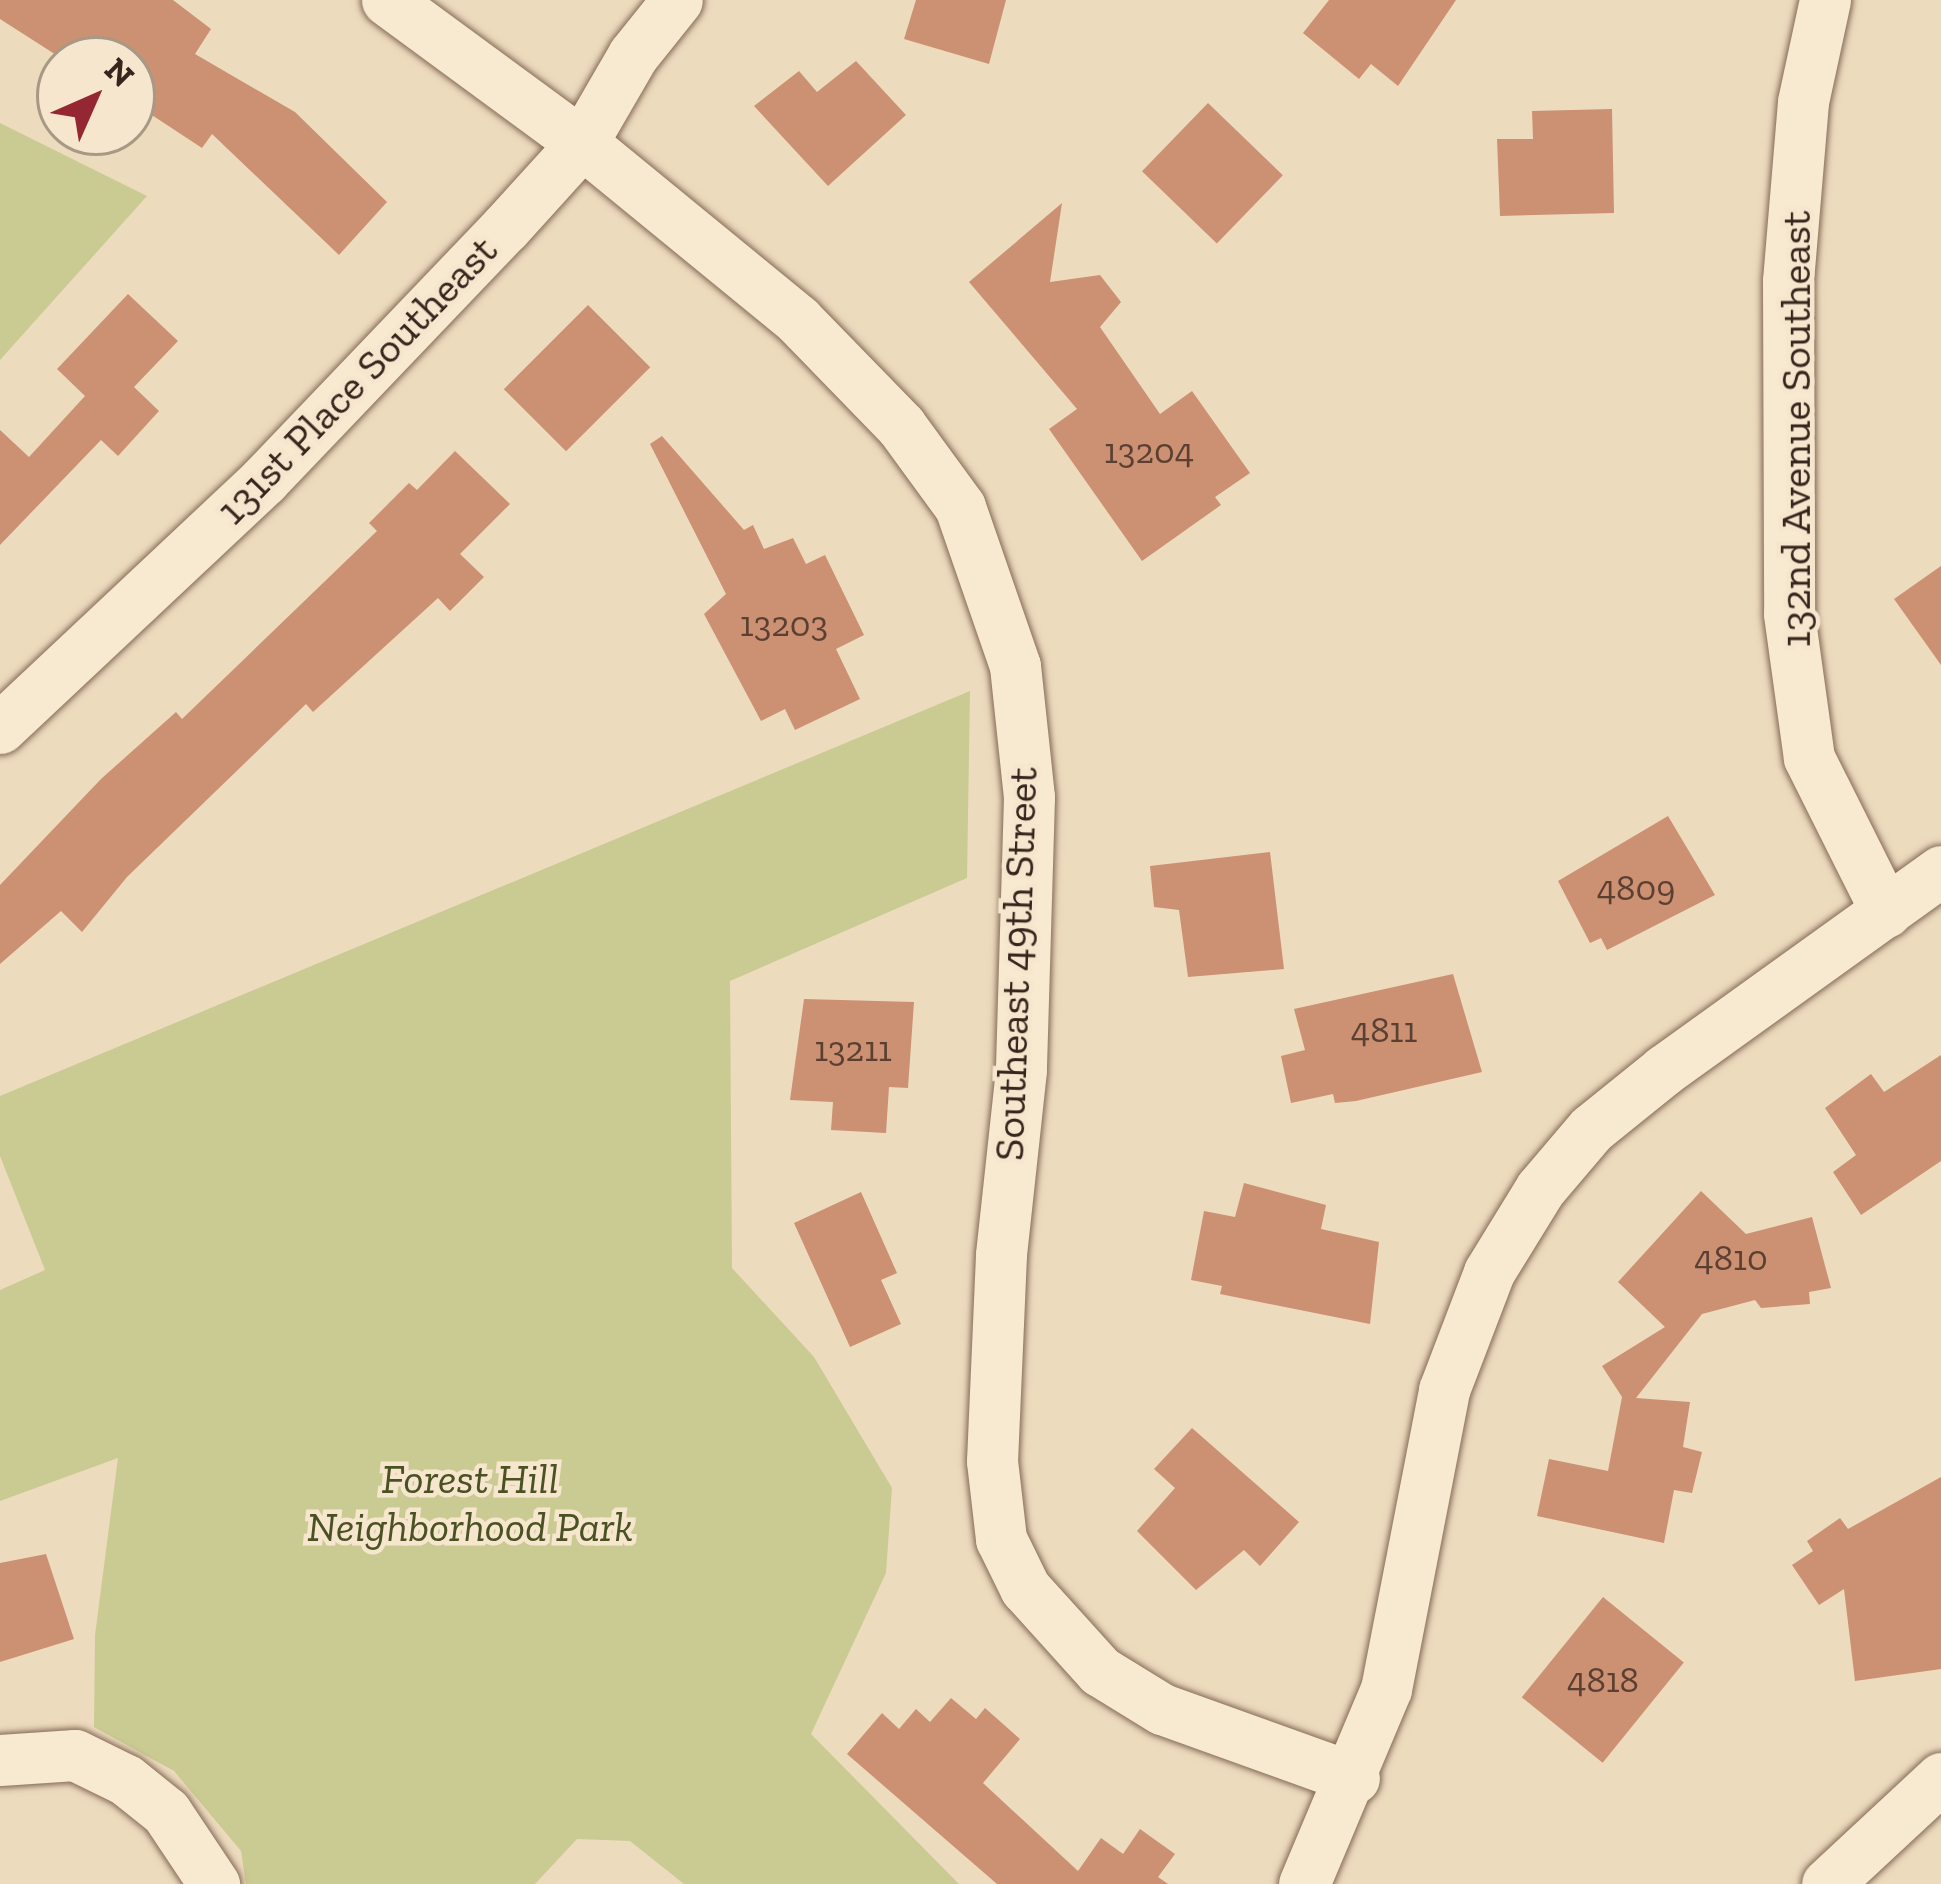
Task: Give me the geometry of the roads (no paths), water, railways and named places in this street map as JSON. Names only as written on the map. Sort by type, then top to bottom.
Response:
[{"type":"street","name":"Southeast 49th Street","points":[[387,0],[582,143],[798,320],[901,425],[960,508],[998,600],[1015,666],[1029,796],[1021,1070],[1000,1255],[992,1461],[1001,1539],[1025,1588],[1100,1671],[1162,1709],[1354,1778]]},
{"type":"street","name":"131st Place Southeast","points":[[0,728],[264,480],[582,143],[633,55],[677,0]]},
{"type":"street","name":"132nd Avenue Southeast","points":[[1825,0],[1803,102],[1788,281],[1789,614],[1809,758],[1886,913]]},
{"type":"street","points":[[1304,1884],[1354,1778],[1418,1552],[1444,1390],[1510,1238],[1591,1129],[1941,871]]},
{"type":"street","points":[[0,1760],[75,1756],[126,1780],[166,1812],[208,1865],[214,1884]]},
{"type":"street","points":[[1827,1884],[1941,1778]]},
{"type":"park label","name":"Forest Hill Neighborhood Park","points":[[470,1503]]}]
